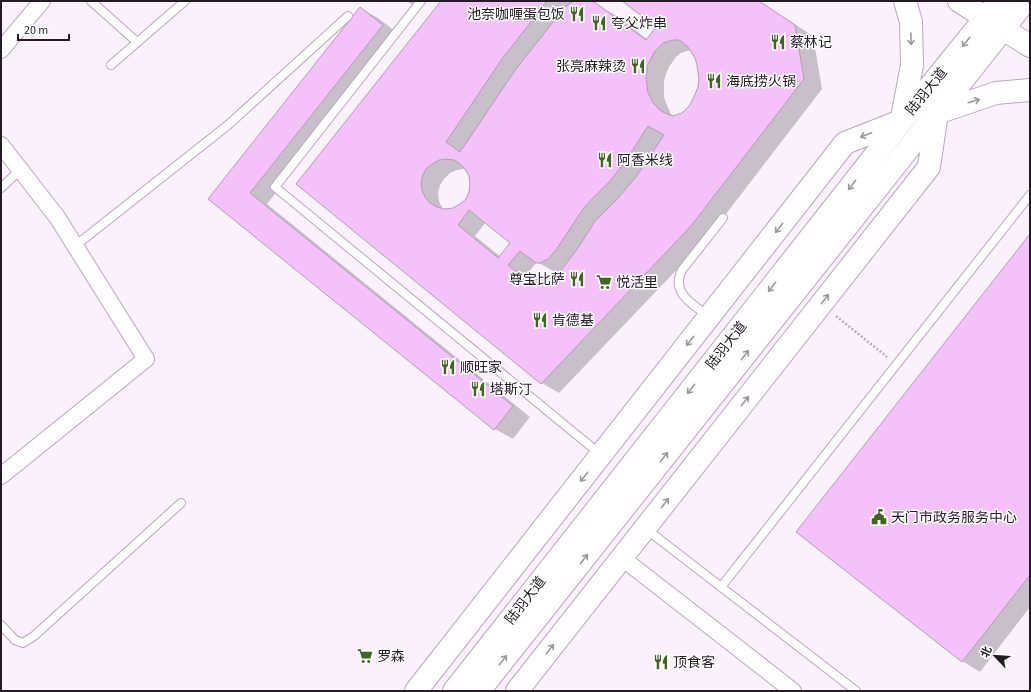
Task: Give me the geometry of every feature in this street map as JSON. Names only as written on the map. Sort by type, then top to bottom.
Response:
[{"type":"main road","points":[[416,691],[845,143],[902,121],[912,65],[911,22],[905,1]]},
{"type":"main road","points":[[959,1],[1030,46]]},
{"type":"main road","name":"陆羽大道","points":[[479,691],[937,112],[994,24],[999,1]]},
{"type":"main road","name":"陆羽大道","points":[[454,691],[902,121],[994,24],[1019,9]]},
{"type":"main road","points":[[517,691],[928,167],[937,112],[996,93],[1030,90]]},
{"type":"street","points":[[1,50],[42,1]]},
{"type":"street","points":[[1,145],[57,217],[146,358],[1,476]]},
{"type":"street","points":[[622,558],[793,691]]},
{"type":"lane","points":[[91,1],[137,42]]},
{"type":"lane","points":[[111,65],[185,1]]},
{"type":"lane","points":[[422,1],[275,187],[601,454]]},
{"type":"lane","points":[[75,246],[228,124],[348,16]]},
{"type":"lane","points":[[1,188],[20,170]]},
{"type":"lane","points":[[721,587],[1030,195]]},
{"type":"lane","points":[[709,317],[683,295],[678,282],[682,270],[723,218]]},
{"type":"lane","points":[[1,625],[15,640],[22,643],[34,636],[181,503]]},
{"type":"lane","points":[[645,528],[856,691]]},
{"type":"path","points":[[821,304],[897,364]]},
{"type":"building","points":[[441,1],[547,1],[502,59],[446,142],[460,152],[516,69],[564,8],[574,1],[592,1],[646,40],[656,27],[622,1],[759,1],[795,25],[804,79],[691,226],[541,384],[296,184]],"holes":[[[678,40],[688,47],[695,58],[699,79],[698,87],[689,106],[682,113],[673,116],[661,111],[653,103],[648,93],[646,78],[648,64],[655,51],[663,43]],[[648,126],[664,135],[636,177],[595,221],[580,245],[559,273],[550,279],[538,280],[526,277],[508,265],[520,251],[536,263],[540,263],[548,259],[556,250],[583,209],[623,165]],[[439,160],[454,160],[465,169],[469,176],[469,192],[466,199],[453,208],[445,209],[430,203],[422,190],[421,183],[426,169]],[[469,210],[510,243],[498,258],[458,225]]]},
{"type":"building","points":[[360,7],[383,25],[250,193],[513,406],[494,430],[208,199]]},
{"type":"building","points":[[1030,234],[1030,575],[962,662],[796,532]]},
{"type":"place","name":"池奈咖喱蛋包饭","points":[[577,14]]},
{"type":"place","name":"夸父炸串","points":[[599,23]]},
{"type":"place","name":"蔡林记","points":[[778,42]]},
{"type":"place","name":"张亮麻辣烫","points":[[638,66]]},
{"type":"place","name":"海底捞火锅","points":[[714,81]]},
{"type":"place","name":"阿香米线","points":[[605,160]]},
{"type":"place","name":"尊宝比萨","points":[[577,279]]},
{"type":"place","name":"悦活里","points":[[604,282]]},
{"type":"place","name":"肯德基","points":[[540,320]]},
{"type":"place","name":"顺旺家","points":[[448,367]]},
{"type":"place","name":"塔斯汀","points":[[478,389]]},
{"type":"place","name":"天门市政务服务中心","points":[[879,517]]},
{"type":"place","name":"罗森","points":[[365,656]]},
{"type":"place","name":"顶食客","points":[[661,662]]}]
